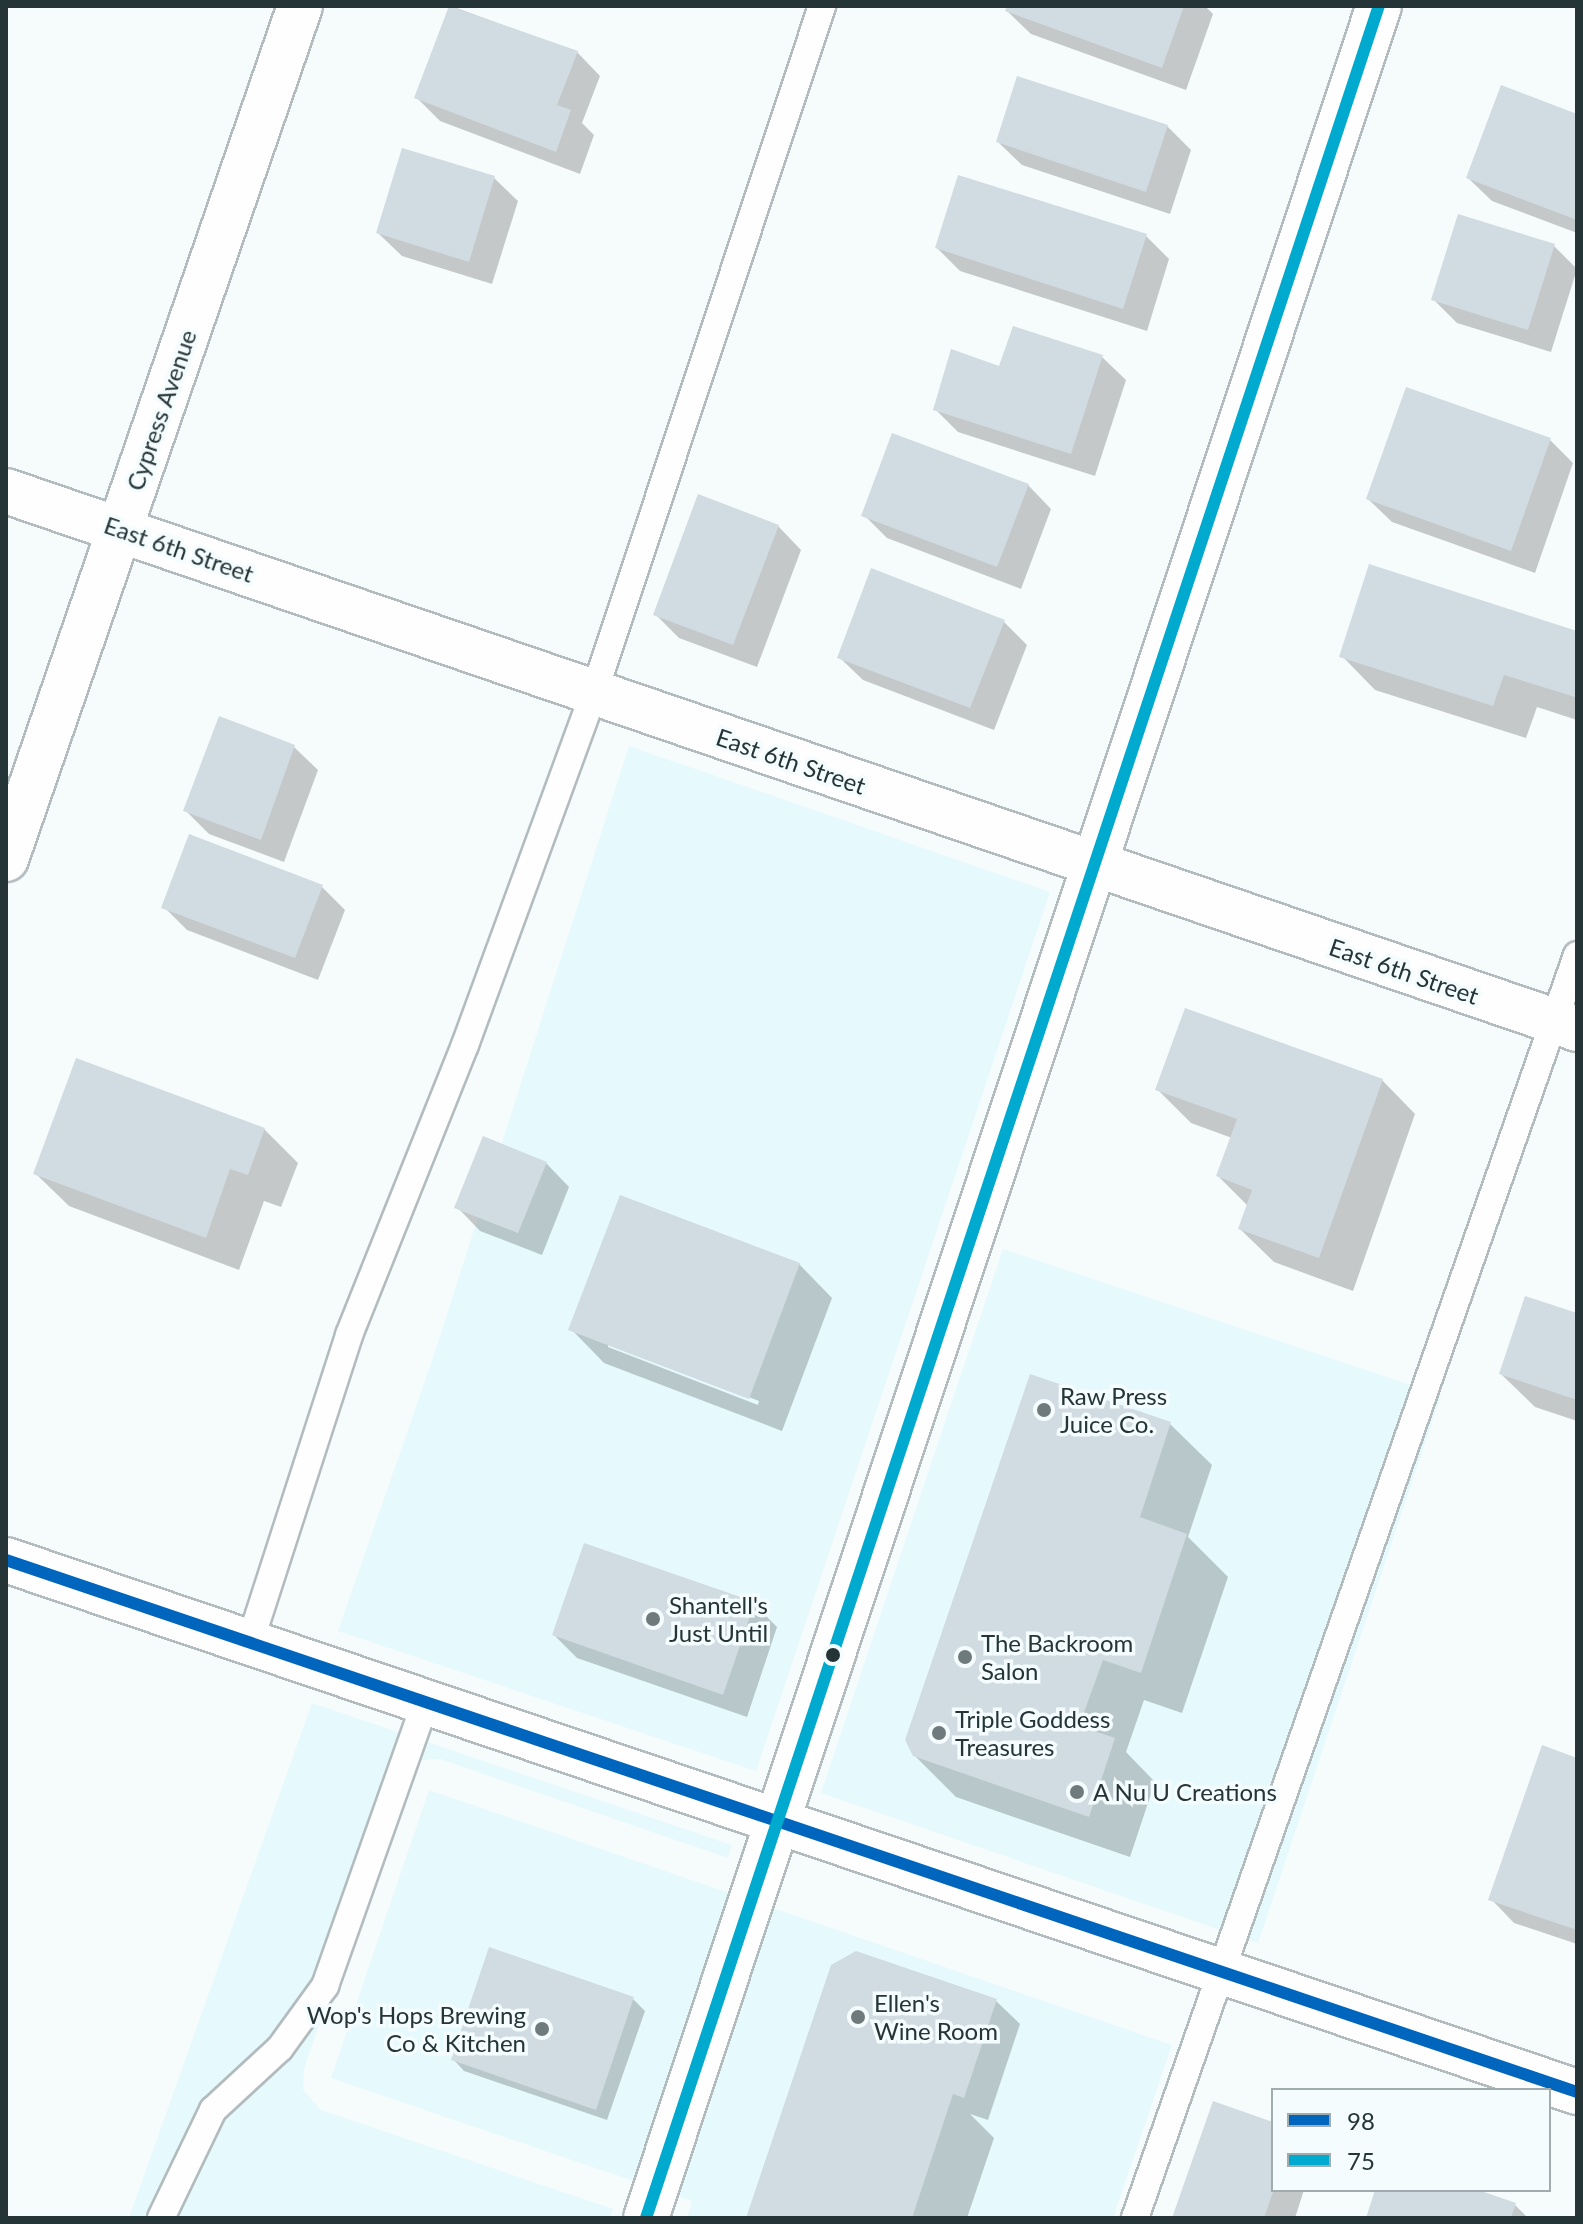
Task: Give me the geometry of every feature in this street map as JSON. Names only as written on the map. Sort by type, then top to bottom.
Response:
[{"type":"street","name":"Cypress Avenue","points":[[6,859],[300,6]]},
{"type":"street","points":[[646,2218],[1379,6]]},
{"type":"street","name":"East 6th Street","points":[[6,491],[1567,1026]]},
{"type":"street","points":[[6,1560],[1577,2092]]},
{"type":"lane","points":[[250,1642],[349,1335],[465,1045],[594,693],[822,6]]},
{"type":"lane","points":[[1135,2218],[1219,1970],[1567,1026],[1577,955]]},
{"type":"lane","points":[[161,2218],[213,2110],[280,2048],[325,1986],[426,1701]]},
{"type":"shaded area","points":[[629,746],[1050,892],[756,1771],[338,1631],[432,1361]]},
{"type":"shaded area","points":[[1003,1249],[1441,1395],[1258,1943],[821,1793]]},
{"type":"shaded area","points":[[312,1703],[732,1845],[728,1858],[440,1759],[422,1760],[402,1781],[304,2069],[303,2090],[321,2110],[613,2209],[610,2218],[129,2218]]},
{"type":"shaded area","points":[[429,1790],[1172,2045],[1113,2218],[687,2218],[692,2201],[331,2078]]},
{"type":"building","points":[[449,6],[578,51],[557,105],[571,110],[556,152],[414,98]]},
{"type":"building","points":[[1007,6],[1184,6],[1162,68],[1005,11]]},
{"type":"building","points":[[1017,76],[1168,125],[1146,192],[996,142]]},
{"type":"building","points":[[1501,85],[1577,114],[1577,220],[1466,178]]},
{"type":"building","points":[[402,148],[495,176],[469,262],[376,233]]},
{"type":"building","points":[[958,175],[1147,234],[1123,309],[935,248]]},
{"type":"building","points":[[1458,214],[1555,244],[1528,330],[1431,300]]},
{"type":"building","points":[[1013,326],[1103,355],[1071,454],[933,410],[951,349],[999,366]]},
{"type":"building","points":[[1406,387],[1551,438],[1511,551],[1366,499]]},
{"type":"building","points":[[892,433],[1029,484],[997,567],[861,516]]},
{"type":"building","points":[[698,494],[779,525],[733,645],[653,615]]},
{"type":"building","points":[[1369,564],[1577,631],[1575,697],[1504,675],[1493,706],[1339,657]]},
{"type":"building","points":[[871,568],[1005,620],[970,708],[837,658]]},
{"type":"building","points":[[219,716],[295,745],[261,840],[183,811]]},
{"type":"building","points":[[189,834],[323,885],[295,958],[161,908]]},
{"type":"building","points":[[1185,1008],[1383,1079],[1319,1258],[1238,1229],[1252,1190],[1216,1176],[1237,1119],[1155,1090]]},
{"type":"building","points":[[76,1058],[265,1128],[248,1175],[230,1169],[206,1238],[33,1174]]},
{"type":"building","points":[[483,1136],[547,1162],[518,1233],[454,1208]]},
{"type":"building","points":[[620,1195],[800,1263],[749,1399],[568,1330]]},
{"type":"building","points":[[1525,1296],[1577,1313],[1577,1400],[1499,1374]]},
{"type":"building","points":[[1030,1374],[1171,1422],[1140,1517],[1187,1534],[1141,1673],[1103,1660],[1079,1726],[1115,1738],[1089,1817],[913,1756],[905,1740]]},
{"type":"building","name":"Shantell's Just Until","points":[[584,1543],[755,1602],[723,1695],[552,1635]]},
{"type":"building","points":[[1542,1745],[1577,1758],[1577,1930],[1488,1900]]},
{"type":"building","name":"Wop's Hops Brewing Co & Kitchen","points":[[489,1947],[634,1997],[596,2110],[451,2060]]},
{"type":"building","points":[[856,1951],[997,1999],[964,2098],[953,2094],[912,2218],[746,2218],[831,1965]]},
{"type":"building","points":[[1213,2101],[1271,2121],[1273,2192],[1264,2218],[1172,2218]]},
{"type":"building","points":[[1374,2192],[1484,2192],[1516,2203],[1511,2218],[1366,2218]]},
{"type":"transit line","name":"75","points":[[646,2218],[1379,6]]},
{"type":"transit line","name":"98","points":[[6,1560],[1577,2092]]},
{"type":"place","name":"Raw Press Juice Co.","points":[[1044,1410]]},
{"type":"place","name":"Shantell's Just Until","points":[[653,1619]]},
{"type":"place","name":"The Backroom Salon","points":[[965,1657]]},
{"type":"place","name":"Triple Goddess Treasures","points":[[939,1733]]},
{"type":"place","name":"A Nu U Creations","points":[[1077,1792]]},
{"type":"place","name":"Ellen's Wine Room","points":[[858,2017]]},
{"type":"place","name":"Wop's Hops Brewing Co & Kitchen","points":[[542,2029]]}]
